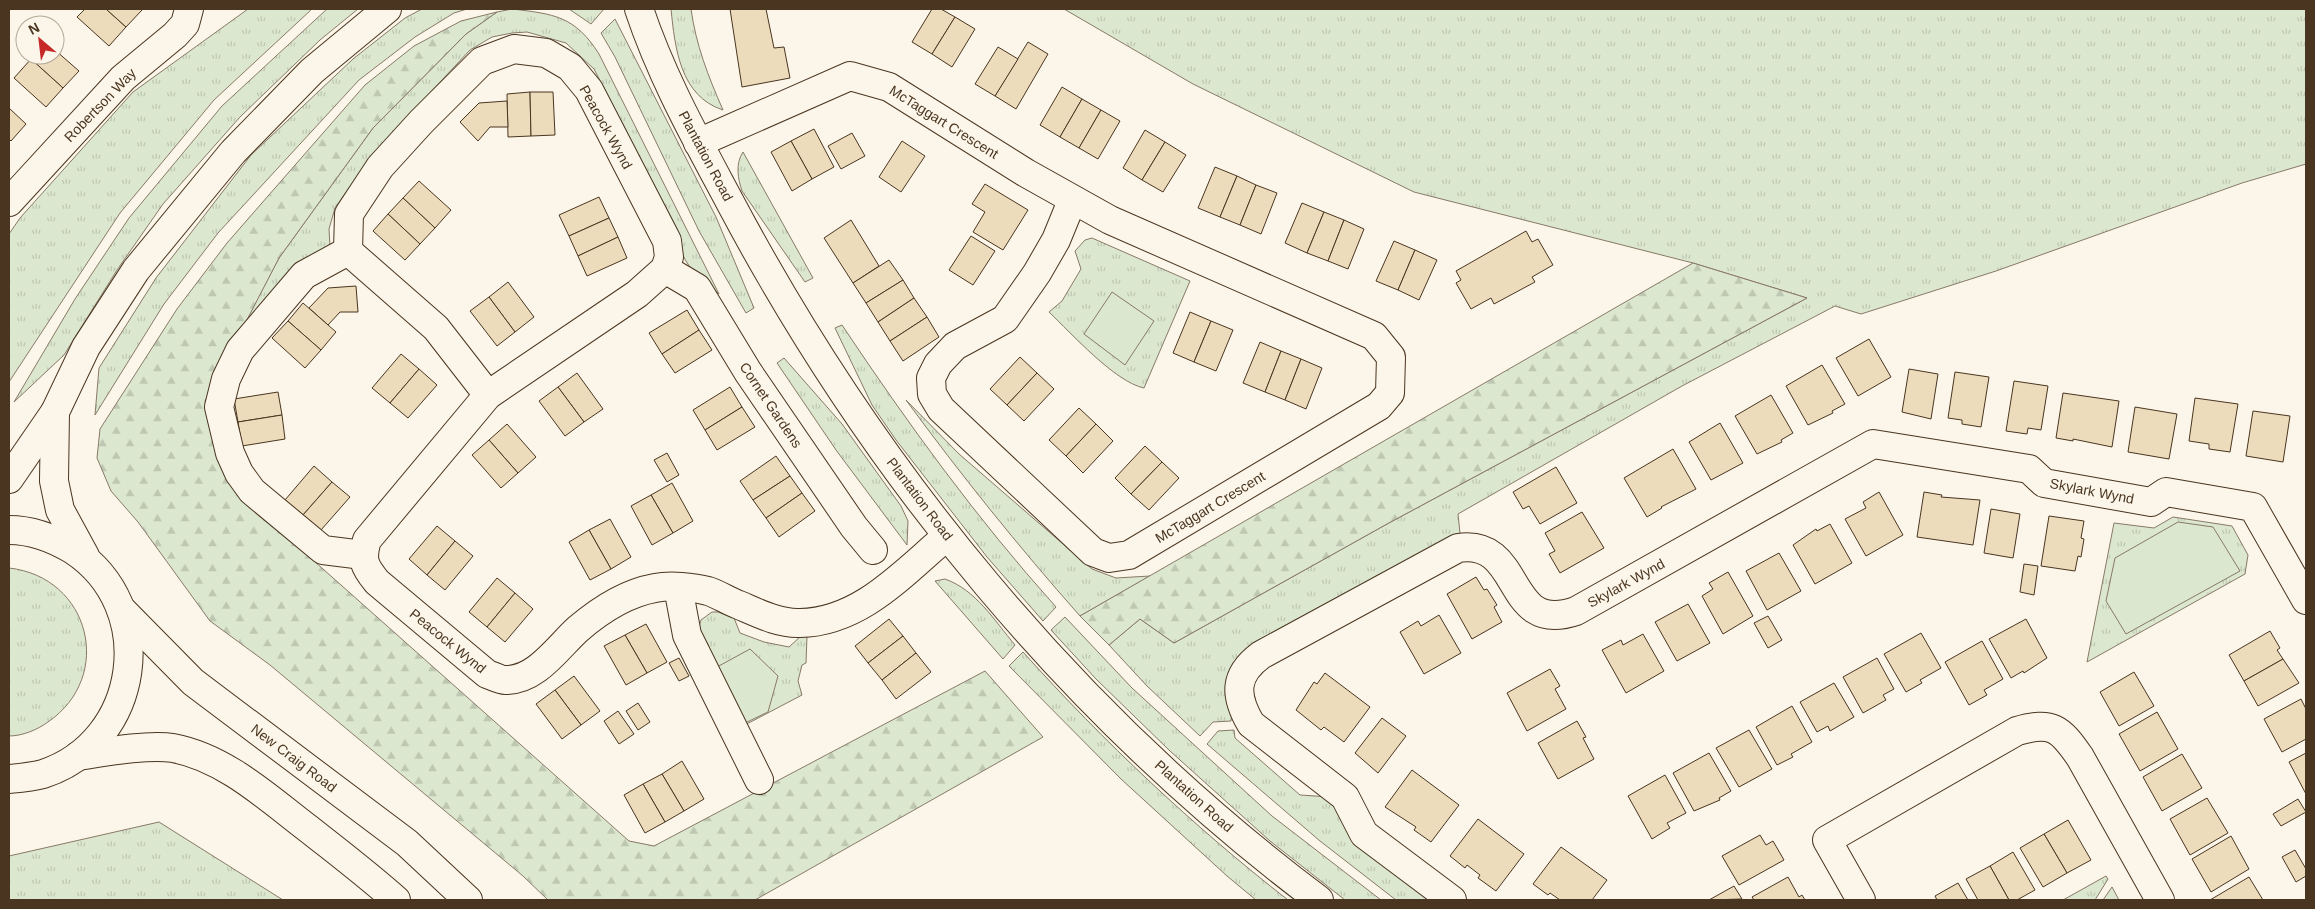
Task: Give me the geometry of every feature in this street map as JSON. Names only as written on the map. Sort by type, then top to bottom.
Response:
[{"type":"street","name":"Robertson Way","points":[[9,202],[123,78],[175,35],[185,24],[189,9]]},
{"type":"street","points":[[9,479],[55,412],[86,347],[136,270],[227,159],[312,71],[387,9]]},
{"type":"street","name":"Plantation Road","points":[[639,9],[669,87],[770,277],[814,350],[861,420],[947,536],[1034,639],[1108,717],[1193,797],[1277,868],[1319,900]]},
{"type":"street","name":"Peacock Wynd","points":[[348,251],[349,214],[380,167],[421,122],[482,61],[514,49],[546,53],[570,67],[589,90],[666,241],[669,257],[665,269]]},
{"type":"street","name":"McTaggart Crescent","points":[[698,143],[850,76],[889,87],[1072,201],[1110,220],[1374,336],[1391,357],[1390,393],[1379,406],[1129,555],[1109,558],[1093,552],[941,409],[932,394],[932,378],[938,364],[955,346],[1005,319],[1042,265],[1056,240],[1072,201]]},
{"type":"street","points":[[488,395],[436,328],[348,251],[304,275],[240,350],[226,379],[219,407],[230,453],[239,473],[252,491],[323,550],[363,555],[367,540],[379,524],[488,395],[637,294],[665,269]]},
{"type":"street","name":"Cornet Gardens","points":[[665,269],[698,288],[748,372],[854,527],[872,550]]},
{"type":"street","points":[[55,412],[54,481],[60,510],[86,559]]},
{"type":"street","name":"Skylark Wynd","points":[[1452,900],[1364,834],[1345,797],[1251,724],[1243,710],[1239,680],[1248,665],[1261,654],[1458,548],[1471,546],[1489,552],[1500,561],[1524,602],[1539,612],[1560,616],[1576,611],[1874,444],[2029,469],[2044,483],[2111,496],[2151,502],[2166,492],[2253,507],[2306,600]]},
{"type":"street","points":[[9,530],[24,530],[57,540],[86,559],[108,582],[123,611],[130,651],[124,690],[107,727],[78,756]]},
{"type":"street","name":"Peacock Wynd","points":[[363,555],[367,569],[377,582],[487,674],[505,680],[520,677],[536,670],[579,628],[621,600],[654,588],[678,587],[707,591],[770,618],[799,624],[825,620],[864,605],[886,589],[947,536]]},
{"type":"street","points":[[678,587],[687,635],[759,780]]},
{"type":"street","name":"New Craig Road","points":[[123,611],[193,682],[407,843],[468,900]]},
{"type":"street","points":[[1861,900],[1827,840],[2017,731],[2034,726],[2052,727],[2066,736],[2080,757],[2160,900]]},
{"type":"street","points":[[9,779],[42,774],[78,756],[121,749],[172,748],[211,760],[269,798],[376,882],[396,900]]},
{"type":"green space","points":[[248,9],[312,9],[214,100],[120,213],[9,382],[9,234],[20,218],[133,92]]},
{"type":"green space","points":[[327,9],[358,9],[320,40],[240,117],[163,204],[117,270],[64,355],[14,402],[75,299],[129,218],[222,106]]},
{"type":"green space","points":[[422,9],[467,9],[454,13],[415,37],[359,80],[218,233],[164,304],[95,415],[99,368],[156,278],[251,155],[353,59],[405,18]]},
{"type":"green space","points":[[512,9],[552,15],[562,19],[572,24],[590,41],[599,54],[719,294],[698,276],[685,259],[680,247],[677,229],[594,69],[566,43],[527,32],[512,33],[492,37],[470,50],[372,155],[335,208],[329,229],[330,247],[236,339],[279,258],[373,128],[466,34],[497,12]]},
{"type":"green space","points":[[569,9],[604,9],[591,24]]},
{"type":"green space","points":[[671,9],[691,9],[703,60],[723,110],[697,94],[682,69]]},
{"type":"green space","points":[[1064,9],[2306,9],[2306,164],[2242,183],[1996,271],[1861,314],[1835,306],[1682,386],[1458,514],[1460,533],[1373,578],[1370,589],[1332,610],[1318,608],[1250,645],[1238,659],[1231,721],[1213,722],[1200,736],[1147,686],[1109,645],[1140,619],[1174,643],[1387,524],[1807,298],[1693,263],[1414,192],[1193,84]]},
{"type":"green space","points":[[497,12],[466,34],[373,128],[279,258],[205,401],[220,459],[251,505],[629,841],[654,846],[985,671],[1043,737],[755,900],[548,900],[523,876],[270,665],[210,621],[138,522],[111,491],[97,458],[100,429],[177,309],[227,243],[365,85],[414,46],[461,21]]},
{"type":"green space","points":[[615,19],[716,217],[754,308],[746,313],[699,231],[615,57],[601,33]]},
{"type":"green space","points":[[743,152],[813,278],[805,282],[742,191],[738,177],[738,166]]},
{"type":"green space","points":[[1092,238],[1190,281],[1144,388],[1132,384],[1107,367],[1049,312],[1062,301],[1081,269],[1075,251],[1085,240]]},
{"type":"green space","points":[[1693,263],[1807,298],[1387,524],[1174,643],[1140,619],[1109,645],[1080,616]]},
{"type":"green space","points":[[1112,292],[1154,321],[1125,365],[1084,334]]},
{"type":"green space","points":[[842,325],[944,470],[999,540],[1056,607],[1043,621],[987,557],[896,440],[872,405],[835,328]]},
{"type":"green space","points":[[784,358],[842,424],[901,506],[908,521],[907,545],[836,450],[777,363]]},
{"type":"green space","points":[[906,400],[959,454],[1092,569],[1116,578],[1150,576],[1080,616],[990,510]]},
{"type":"green space","points":[[2173,517],[2232,526],[2248,555],[2245,574],[2087,662],[2114,523],[2154,528]]},
{"type":"green space","points":[[2178,522],[2213,527],[2240,571],[2126,634],[2106,601],[2115,558]]},
{"type":"green space","points":[[9,568],[37,575],[59,589],[75,609],[84,631],[86,655],[82,680],[69,703],[39,728],[14,736],[9,736]]},
{"type":"green space","points":[[945,579],[966,590],[975,598],[1015,645],[1003,659],[935,581]]},
{"type":"green space","points":[[712,612],[718,612],[734,618],[740,633],[764,642],[789,647],[801,636],[807,636],[806,663],[802,665],[798,681],[802,695],[743,726],[698,630],[701,620]]},
{"type":"green space","points":[[1065,617],[1132,688],[1272,816],[1381,900],[1345,900],[1270,841],[1170,751],[1096,679],[1051,630]]},
{"type":"green space","points":[[750,649],[778,676],[768,712],[745,723],[717,667]]},
{"type":"green space","points":[[1023,652],[1117,751],[1150,782],[1218,843],[1288,900],[1256,900],[1121,779],[1009,666]]},
{"type":"green space","points":[[1234,730],[1235,738],[1300,795],[1330,797],[1437,900],[1396,900],[1320,841],[1207,744],[1218,731]]},
{"type":"green space","points":[[159,822],[283,900],[9,900],[9,856]]},
{"type":"green space","points":[[2106,876],[2108,879],[2095,900],[2063,900]]},
{"type":"green space","points":[[2112,887],[2119,900],[2103,900]]},
{"type":"building","points":[[85,9],[106,9],[126,27],[109,46],[77,17]]},
{"type":"building","points":[[106,9],[140,9],[142,10],[126,27]]},
{"type":"building","points":[[730,9],[766,9],[774,48],[784,47],[790,78],[742,87]]},
{"type":"building","points":[[932,9],[941,9],[955,17],[932,54],[912,42]]},
{"type":"building","points":[[955,17],[975,29],[952,67],[932,54]]},
{"type":"building","points":[[1028,42],[1048,54],[1016,109],[995,96]]},
{"type":"building","points":[[998,47],[1018,59],[995,96],[975,84]]},
{"type":"building","points":[[65,59],[79,71],[63,88],[38,65],[65,65]]},
{"type":"building","points":[[26,65],[38,65],[63,88],[46,107],[14,78]]},
{"type":"building","points":[[1062,87],[1082,99],[1060,137],[1040,125]]},
{"type":"building","points":[[530,92],[531,136],[508,137],[507,94]]},
{"type":"building","points":[[530,92],[553,92],[555,135],[531,136]]},
{"type":"building","points":[[1082,99],[1101,110],[1079,148],[1060,137]]},
{"type":"building","points":[[507,101],[508,127],[490,127],[478,141],[460,122],[479,103]]},
{"type":"building","points":[[9,108],[26,124],[11,141],[9,139]]},
{"type":"building","points":[[1101,110],[1120,121],[1098,159],[1079,148]]},
{"type":"building","points":[[814,129],[834,167],[812,179],[791,141]]},
{"type":"building","points":[[1145,130],[1165,142],[1142,180],[1123,168]]},
{"type":"building","points":[[852,133],[865,156],[841,169],[828,146]]},
{"type":"building","points":[[791,141],[812,179],[792,191],[771,152]]},
{"type":"building","points":[[902,141],[925,156],[901,192],[879,177]]},
{"type":"building","points":[[1165,142],[1186,155],[1163,192],[1142,180]]},
{"type":"building","points":[[1215,167],[1237,176],[1220,217],[1198,208]]},
{"type":"building","points":[[1237,176],[1256,185],[1240,225],[1220,217]]},
{"type":"building","points":[[419,181],[451,210],[435,228],[403,198]]},
{"type":"building","points":[[985,184],[1028,210],[1003,250],[973,232],[985,212],[972,204]]},
{"type":"building","points":[[1256,185],[1277,193],[1261,234],[1240,225]]},
{"type":"building","points":[[599,197],[609,218],[569,236],[559,215]]},
{"type":"building","points":[[403,198],[435,228],[420,244],[388,214]]},
{"type":"building","points":[[1302,203],[1324,212],[1307,253],[1285,243]]},
{"type":"building","points":[[1324,212],[1344,220],[1328,261],[1307,253]]},
{"type":"building","points":[[388,214],[420,244],[405,260],[373,231]]},
{"type":"building","points":[[609,218],[618,237],[578,256],[569,236]]},
{"type":"building","points":[[851,220],[879,266],[853,283],[824,238]]},
{"type":"building","points":[[1344,220],[1364,229],[1348,269],[1328,261]]},
{"type":"building","points":[[1526,231],[1532,242],[1538,239],[1553,265],[1532,277],[1535,282],[1494,304],[1491,298],[1471,309],[1456,283],[1461,280],[1456,271]]},
{"type":"building","points":[[971,236],[995,251],[973,285],[949,270]]},
{"type":"building","points":[[618,237],[627,258],[587,276],[578,256]]},
{"type":"building","points":[[1394,241],[1415,250],[1398,290],[1376,281]]},
{"type":"building","points":[[1415,250],[1437,260],[1419,300],[1398,290]]},
{"type":"building","points":[[889,260],[903,280],[866,303],[853,283]]},
{"type":"building","points":[[903,280],[914,298],[878,322],[866,303]]},
{"type":"building","points":[[508,282],[534,317],[515,332],[489,297]]},
{"type":"building","points":[[356,286],[358,312],[340,312],[328,325],[309,308],[328,288]]},
{"type":"building","points":[[489,297],[515,332],[497,346],[470,311]]},
{"type":"building","points":[[914,298],[927,317],[890,341],[878,322]]},
{"type":"building","points":[[303,303],[336,332],[321,350],[288,321]]},
{"type":"building","points":[[687,310],[699,330],[662,354],[649,333]]},
{"type":"building","points":[[1190,312],[1211,321],[1194,362],[1173,353]]},
{"type":"building","points":[[927,317],[939,337],[903,361],[890,341]]},
{"type":"building","points":[[288,321],[321,350],[305,368],[272,338]]},
{"type":"building","points":[[1211,321],[1233,330],[1216,371],[1194,362]]},
{"type":"building","points":[[699,330],[712,350],[675,373],[662,354]]},
{"type":"building","points":[[1869,339],[1891,377],[1858,396],[1836,358]]},
{"type":"building","points":[[1260,342],[1281,351],[1265,392],[1243,383]]},
{"type":"building","points":[[1281,351],[1301,359],[1285,400],[1265,392]]},
{"type":"building","points":[[401,354],[419,369],[390,403],[372,388]]},
{"type":"building","points":[[1020,357],[1037,373],[1007,405],[990,389]]},
{"type":"building","points":[[1301,359],[1322,368],[1306,409],[1285,400]]},
{"type":"building","points":[[1822,365],[1845,404],[1832,411],[1833,413],[1808,425],[1786,386]]},
{"type":"building","points":[[419,369],[437,385],[408,418],[390,403]]},
{"type":"building","points":[[1909,369],[1938,374],[1931,419],[1902,412]]},
{"type":"building","points":[[1955,372],[1989,377],[1981,427],[1962,424],[1962,420],[1948,418]]},
{"type":"building","points":[[577,373],[603,409],[584,422],[558,387]]},
{"type":"building","points":[[1037,373],[1054,389],[1024,421],[1007,405]]},
{"type":"building","points":[[2014,381],[2048,386],[2041,430],[2028,428],[2027,434],[2006,431]]},
{"type":"building","points":[[558,387],[584,422],[565,436],[539,401]]},
{"type":"building","points":[[730,387],[742,407],[705,430],[693,410]]},
{"type":"building","points":[[278,392],[282,415],[238,422],[234,399]]},
{"type":"building","points":[[2063,393],[2119,401],[2112,447],[2073,439],[2073,441],[2056,438]]},
{"type":"building","points":[[1771,395],[1793,433],[1781,440],[1782,442],[1757,454],[1735,416]]},
{"type":"building","points":[[2195,398],[2238,404],[2230,452],[2209,449],[2209,444],[2189,441]]},
{"type":"building","points":[[742,407],[755,427],[717,450],[705,430]]},
{"type":"building","points":[[2135,407],[2177,414],[2169,459],[2128,452]]},
{"type":"building","points":[[1079,408],[1096,424],[1066,456],[1049,440]]},
{"type":"building","points":[[2253,411],[2290,416],[2283,462],[2246,456]]},
{"type":"building","points":[[282,415],[285,439],[242,446],[238,422]]},
{"type":"building","points":[[1720,423],[1743,463],[1711,480],[1689,442]]},
{"type":"building","points":[[507,424],[536,457],[518,473],[489,440]]},
{"type":"building","points":[[1096,424],[1113,441],[1083,473],[1066,456]]},
{"type":"building","points":[[489,440],[518,473],[501,488],[472,455]]},
{"type":"building","points":[[1145,446],[1162,462],[1131,494],[1115,478]]},
{"type":"building","points":[[1673,449],[1696,489],[1661,507],[1647,517],[1624,478]]},
{"type":"building","points":[[667,453],[679,475],[667,482],[654,460]]},
{"type":"building","points":[[776,456],[790,476],[753,500],[740,481]]},
{"type":"building","points":[[1162,462],[1179,478],[1149,510],[1131,494]]},
{"type":"building","points":[[314,466],[332,482],[303,515],[285,500]]},
{"type":"building","points":[[1556,467],[1577,503],[1540,524],[1529,506],[1523,509],[1513,492]]},
{"type":"building","points":[[790,476],[802,493],[766,518],[753,500]]},
{"type":"building","points":[[332,482],[350,497],[321,530],[303,515]]},
{"type":"building","points":[[672,483],[693,521],[673,533],[651,495]]},
{"type":"building","points":[[1879,492],[1903,535],[1866,556],[1845,519],[1866,508],[1863,502]]},
{"type":"building","points":[[1924,492],[1942,495],[1941,497],[1980,500],[1973,545],[1917,537]]},
{"type":"building","points":[[802,493],[815,511],[779,537],[766,518]]},
{"type":"building","points":[[651,495],[673,533],[652,545],[631,506]]},
{"type":"building","points":[[1991,509],[2020,514],[2013,558],[1984,553]]},
{"type":"building","points":[[1582,512],[1604,548],[1560,573],[1549,554],[1555,551],[1545,533]]},
{"type":"building","points":[[2049,516],[2084,521],[2081,538],[2084,539],[2081,557],[2078,556],[2075,571],[2041,566]]},
{"type":"building","points":[[610,519],[631,557],[611,569],[589,530]]},
{"type":"building","points":[[1830,524],[1852,563],[1815,584],[1793,545],[1816,529],[1817,531]]},
{"type":"building","points":[[437,526],[455,541],[427,575],[409,559]]},
{"type":"building","points":[[589,530],[611,569],[590,580],[569,542]]},
{"type":"building","points":[[455,541],[473,556],[445,590],[427,575]]},
{"type":"building","points":[[1779,553],[1801,591],[1767,610],[1746,571]]},
{"type":"building","points":[[2024,564],[2038,566],[2034,595],[2020,592]]},
{"type":"building","points":[[1728,572],[1753,616],[1723,634],[1702,596],[1713,589],[1709,583]]},
{"type":"building","points":[[1476,577],[1484,590],[1487,589],[1497,605],[1494,607],[1502,622],[1472,639],[1447,594]]},
{"type":"building","points":[[497,578],[515,593],[487,627],[469,612]]},
{"type":"building","points":[[515,593],[533,609],[505,642],[487,627]]},
{"type":"building","points":[[1688,604],[1710,643],[1677,661],[1655,622]]},
{"type":"building","points":[[1439,615],[1461,653],[1424,674],[1400,632],[1418,621],[1421,626]]},
{"type":"building","points":[[1768,616],[1782,640],[1768,648],[1754,623]]},
{"type":"building","points":[[889,619],[903,636],[868,663],[855,646]]},
{"type":"building","points":[[2026,619],[2047,658],[2024,673],[2023,671],[2011,678],[1989,639]]},
{"type":"building","points":[[646,624],[667,662],[647,673],[625,635]]},
{"type":"building","points":[[2270,631],[2280,648],[2277,650],[2283,659],[2244,681],[2229,655]]},
{"type":"building","points":[[1921,633],[1941,668],[1920,680],[1922,683],[1906,692],[1884,654]]},
{"type":"building","points":[[1643,634],[1664,671],[1626,693],[1602,650],[1621,640],[1623,645]]},
{"type":"building","points":[[625,635],[647,673],[626,685],[604,646]]},
{"type":"building","points":[[903,636],[916,653],[882,680],[868,663]]},
{"type":"building","points":[[1982,641],[2003,679],[1984,690],[1987,695],[1969,705],[1945,662]]},
{"type":"building","points":[[916,653],[931,672],[896,699],[882,680]]},
{"type":"building","points":[[679,658],[689,676],[679,681],[669,663]]},
{"type":"building","points":[[1877,658],[1894,689],[1883,695],[1886,700],[1863,713],[1843,677]]},
{"type":"building","points":[[2283,659],[2299,683],[2258,706],[2244,681]]},
{"type":"building","points":[[1550,669],[1560,686],[1555,689],[1566,709],[1527,731],[1507,693]]},
{"type":"building","points":[[2134,672],[2154,706],[2119,726],[2100,692]]},
{"type":"building","points":[[1325,673],[1370,707],[1344,742],[1324,727],[1321,730],[1296,710],[1314,682],[1317,684]]},
{"type":"building","points":[[574,676],[600,711],[581,725],[555,690]]},
{"type":"building","points":[[1834,683],[1854,717],[1830,731],[1828,726],[1817,732],[1800,702]]},
{"type":"building","points":[[555,690],[581,725],[562,739],[536,704]]},
{"type":"building","points":[[2301,699],[2306,709],[2306,739],[2282,752],[2264,719]]},
{"type":"building","points":[[638,703],[650,722],[638,730],[626,711]]},
{"type":"building","points":[[1792,706],[1812,742],[1791,754],[1793,757],[1777,765],[1756,727]]},
{"type":"building","points":[[618,711],[634,734],[619,744],[604,721]]},
{"type":"building","points":[[2157,712],[2178,749],[2140,771],[2119,734]]},
{"type":"building","points":[[1382,718],[1406,736],[1378,773],[1355,753]]},
{"type":"building","points":[[1577,721],[1586,737],[1583,738],[1594,759],[1558,779],[1538,743]]},
{"type":"building","points":[[1749,730],[1772,769],[1739,787],[1716,748]]},
{"type":"building","points":[[1709,753],[1731,791],[1719,798],[1720,800],[1694,811],[1673,773]]},
{"type":"building","points":[[2306,753],[2306,794],[2289,762]]},
{"type":"building","points":[[2182,754],[2202,788],[2162,811],[2143,777]]},
{"type":"building","points":[[682,761],[704,799],[684,811],[662,774]]},
{"type":"building","points":[[1412,770],[1459,805],[1431,842],[1414,830],[1416,827],[1385,807]]},
{"type":"building","points":[[662,774],[684,811],[665,822],[643,784]]},
{"type":"building","points":[[1665,775],[1686,813],[1667,823],[1670,828],[1652,839],[1628,796]]},
{"type":"building","points":[[643,784],[665,822],[645,833],[624,795]]},
{"type":"building","points":[[2207,798],[2228,833],[2190,855],[2170,819]]},
{"type":"building","points":[[2298,799],[2306,812],[2281,826],[2273,814]]},
{"type":"building","points":[[1478,819],[1524,854],[1496,891],[1478,878],[1480,875],[1467,865],[1465,868],[1450,856]]},
{"type":"building","points":[[2068,820],[2091,860],[2067,873],[2044,834]]},
{"type":"building","points":[[2044,834],[2067,873],[2043,887],[2020,848]]},
{"type":"building","points":[[1760,835],[1766,845],[1773,841],[1784,860],[1739,885],[1722,856]]},
{"type":"building","points":[[2231,836],[2249,869],[2211,892],[2192,859]]},
{"type":"building","points":[[1561,847],[1607,880],[1592,900],[1560,900],[1550,893],[1548,895],[1533,884]]},
{"type":"building","points":[[2295,850],[2306,869],[2306,876],[2296,882],[2282,857]]},
{"type":"building","points":[[2013,852],[2035,890],[2017,900],[2009,900],[1990,866]]},
{"type":"building","points":[[1990,866],[2009,900],[1978,900],[1966,879]]},
{"type":"building","points":[[1788,877],[1799,897],[1802,895],[1805,900],[1754,900],[1752,897]]},
{"type":"building","points":[[2249,877],[2263,900],[2210,900]]},
{"type":"building","points":[[1958,883],[1968,900],[1937,900],[1935,896]]},
{"type":"building","points":[[1734,886],[1742,899],[1709,900]]}]
